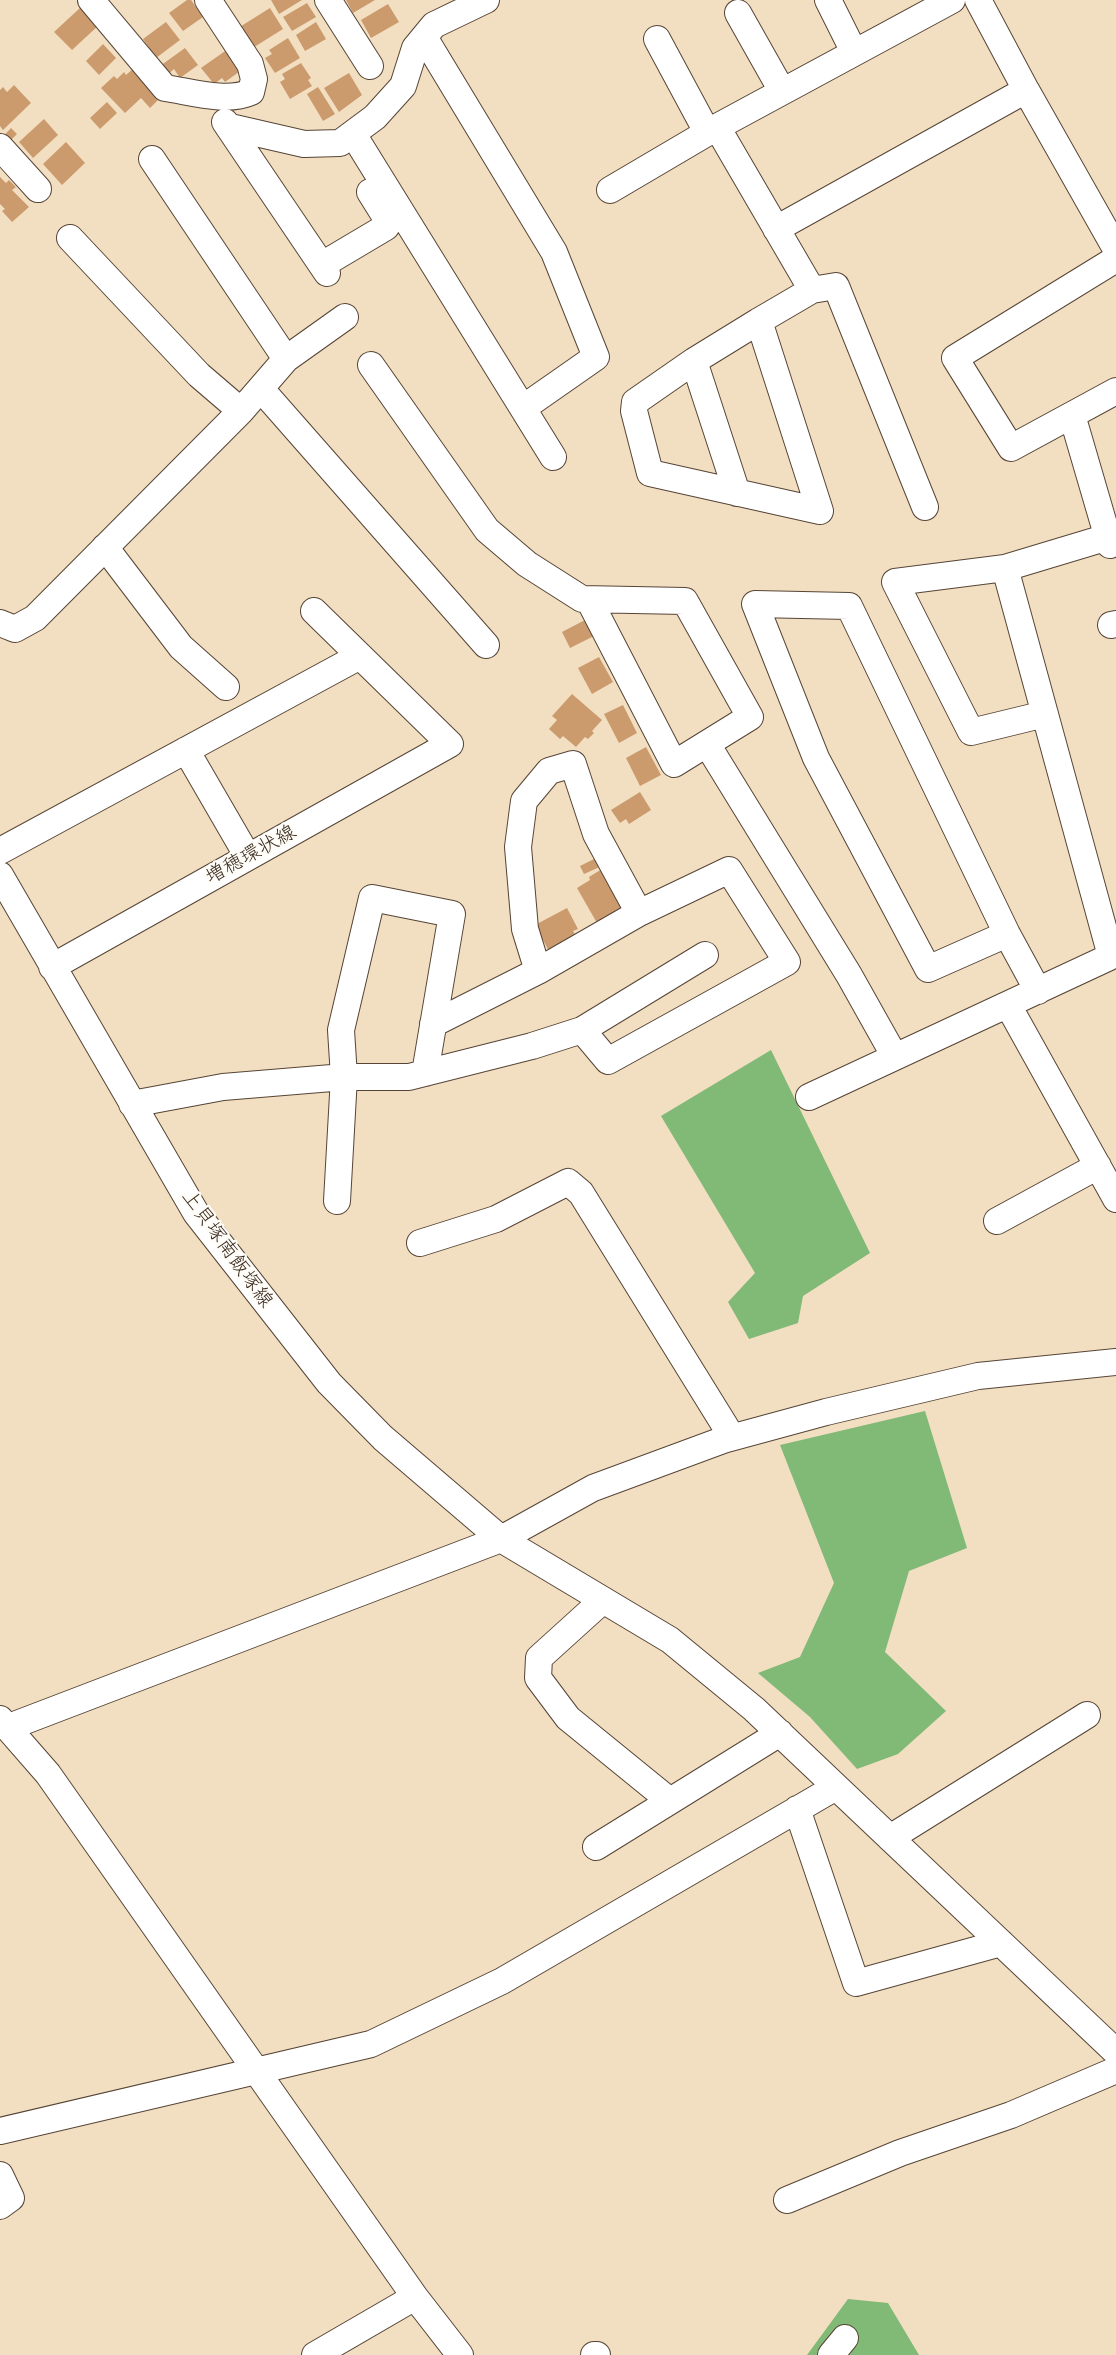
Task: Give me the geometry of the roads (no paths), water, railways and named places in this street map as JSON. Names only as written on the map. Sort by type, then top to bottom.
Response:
[{"type":"street","points":[[91,0],[165,88],[304,144],[346,139],[375,117],[403,86],[415,48],[434,25],[486,0]]},
{"type":"street","points":[[207,0],[250,64],[254,79],[251,92],[242,96],[225,113]]},
{"type":"street","points":[[328,0],[370,66]]},
{"type":"street","points":[[828,0],[854,52]]},
{"type":"street","points":[[610,190],[782,91],[952,0]]},
{"type":"street","points":[[978,0],[1116,249]]},
{"type":"street","points":[[738,13],[782,91]]},
{"type":"street","points":[[424,37],[554,252],[596,357],[523,408]]},
{"type":"street","points":[[657,39],[812,290]]},
{"type":"street","points":[[776,229],[1026,90]]},
{"type":"street","points":[[225,113],[325,269],[386,226],[385,216],[346,139]]},
{"type":"street","points":[[346,139],[553,457]]},
{"type":"street","points":[[0,147],[38,189]]},
{"type":"street","points":[[152,159],[286,359]]},
{"type":"street","points":[[69,238],[200,375],[240,411]]},
{"type":"street","points":[[1116,259],[955,358],[1011,448],[1116,391]]},
{"type":"street","points":[[759,321],[820,511],[650,473],[634,411],[635,402],[694,361],[759,321],[812,290],[836,286],[925,507]]},
{"type":"street","points":[[0,623],[15,629],[35,618],[240,411],[286,359],[345,317]]},
{"type":"street","points":[[694,361],[737,493]]},
{"type":"street","points":[[371,365],[488,530],[527,564],[582,599],[685,601],[750,717],[674,764],[589,600]]},
{"type":"street","points":[[261,389],[486,645]]},
{"type":"street","points":[[1045,714],[971,732],[895,582],[1005,568],[1109,541],[1072,415]]},
{"type":"street","points":[[105,547],[181,647],[226,687]]},
{"type":"street","points":[[809,1097],[1114,955],[1005,568]]},
{"type":"street","points":[[1007,934],[928,969],[816,758],[755,604],[849,606],[1007,934],[1038,991]]},
{"type":"street","points":[[0,851],[360,656],[314,610]]},
{"type":"street","name":"増穂環状線","points":[[52,967],[450,744],[360,656]]},
{"type":"street","points":[[707,744],[849,975],[895,1058]]},
{"type":"street","points":[[186,750],[248,857]]},
{"type":"street","points":[[538,971],[525,929],[518,847],[524,801],[549,771],[573,764],[596,834],[639,913]]},
{"type":"street","points":[[434,1024],[538,971],[639,913],[729,870],[787,962],[608,1061],[582,1030]]},
{"type":"street","name":"上貝塚南飯塚線","points":[[0,875],[196,1213],[329,1383],[383,1438],[501,1539],[670,1640],[754,1708],[1116,2052]]},
{"type":"street","points":[[337,1201],[344,1077],[340,1030],[372,898],[452,914],[426,1073]]},
{"type":"street","points":[[132,1104],[223,1087],[344,1077],[408,1077],[532,1046],[582,1030],[705,955]]},
{"type":"street","points":[[1008,1005],[1116,1199]]},
{"type":"street","points":[[997,1221],[1098,1166]]},
{"type":"street","points":[[420,1243],[496,1220],[568,1182],[581,1193],[732,1437]]},
{"type":"street","points":[[460,2355],[415,2297],[48,1774],[4,1723],[501,1539],[593,1488],[732,1437],[978,1376],[1116,1362]]},
{"type":"street","points":[[603,1600],[539,1658],[538,1678],[568,1718],[670,1801]]},
{"type":"street","points":[[890,1838],[1087,1715]]},
{"type":"street","points":[[596,1847],[780,1733]]},
{"type":"street","points":[[0,2131],[371,2044],[502,1980],[836,1786]]},
{"type":"street","points":[[797,1809],[856,1983],[1001,1943]]},
{"type":"street","points":[[787,2200],[900,2153],[1011,2115],[1116,2070]]},
{"type":"street","points":[[0,2175],[11,2198],[0,2206]]},
{"type":"street","points":[[315,2355],[415,2297]]}]
